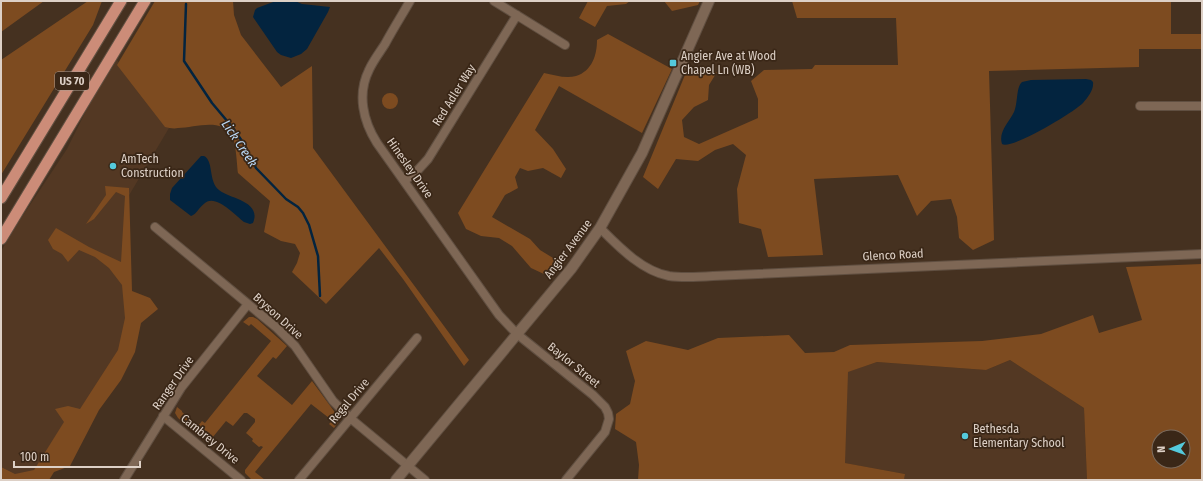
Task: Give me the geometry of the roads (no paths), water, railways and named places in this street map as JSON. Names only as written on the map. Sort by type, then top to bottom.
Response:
[{"type":"highway","name":"US 70","points":[[1,198],[121,1]]},
{"type":"highway","name":"US 70","points":[[1,239],[145,1]]},
{"type":"street","name":"Hinesley Drive","points":[[410,1],[369,70],[363,89],[362,103],[364,117],[369,131],[404,181],[495,310],[517,334]]},
{"type":"street","points":[[494,1],[565,44]]},
{"type":"street","name":"Angier Avenue","points":[[396,480],[571,268],[600,228],[642,153],[709,1]]},
{"type":"street","name":"Red Adler Way","points":[[404,181],[417,171],[428,159],[517,15]]},
{"type":"street","points":[[1140,106],[1202,106]]},
{"type":"street","name":"Bryson Drive","points":[[155,227],[277,328],[295,346],[333,400],[350,418],[425,480]]},
{"type":"street","name":"Glenco Road","points":[[600,228],[626,253],[640,263],[659,273],[678,277],[1202,254]]},
{"type":"street","name":"Ranger Drive","points":[[124,480],[181,388],[248,304]]},
{"type":"street","name":"Baylor Street","points":[[517,334],[599,400],[608,413],[609,419],[606,432],[566,480]]},
{"type":"street","name":"Regal Drive","points":[[299,480],[418,338]]},
{"type":"street","name":"Cambrey Drive","points":[[163,416],[241,480]]},
{"type":"water","points":[[276,1],[295,1],[302,4],[330,7],[307,49],[301,54],[291,58],[277,52],[253,17],[257,8]]},
{"type":"water","points":[[1086,79],[1093,82],[1093,88],[1083,103],[1077,108],[1056,122],[1030,136],[1008,144],[1002,144],[1001,135],[1014,112],[1020,84],[1022,82],[1031,80]]},
{"type":"water","points":[[201,156],[204,156],[209,162],[213,182],[219,190],[244,202],[253,210],[255,216],[253,223],[250,224],[244,222],[225,206],[214,201],[205,203],[195,214],[191,216],[170,200],[172,188]]},
{"type":"waterway","name":"Lick Creek","points":[[186,4],[184,61],[212,103],[244,144],[256,168],[286,199],[298,207],[303,213],[309,225],[318,256],[320,296]]},
{"type":"place","name":"Angier Ave at Wood Chapel Ln (WB)","points":[[673,63]]},
{"type":"place","name":"AmTech Construction","points":[[113,166]]},
{"type":"place","name":"Bethesda Elementary School","points":[[965,436]]}]
